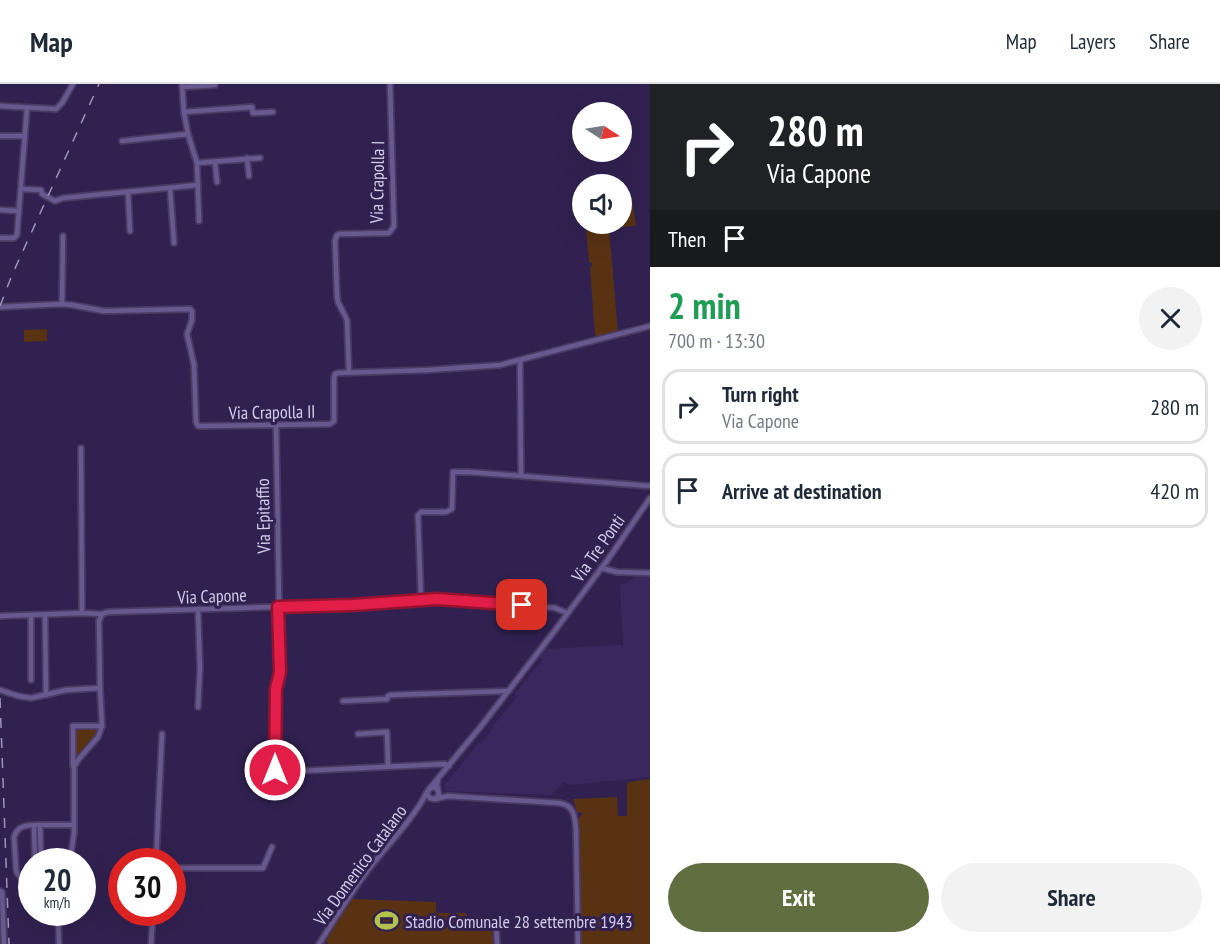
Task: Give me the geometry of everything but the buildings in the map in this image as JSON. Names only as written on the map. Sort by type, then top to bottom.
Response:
[{"type":"street","points":[[0,106],[56,109],[73,84]]},
{"type":"street","name":"Via Crapolla I","points":[[349,372],[347,320],[337,296],[335,241],[340,234],[389,233],[394,226],[390,84]]},
{"type":"street","points":[[199,221],[197,163],[188,134],[182,85],[215,85]]},
{"type":"street","points":[[184,112],[252,107],[253,113],[273,112]]},
{"type":"street","points":[[0,238],[16,237],[27,108]]},
{"type":"street","points":[[122,141],[188,134]]},
{"type":"street","points":[[0,136],[25,136]]},
{"type":"street","points":[[248,158],[249,176]]},
{"type":"street","points":[[197,163],[260,158]]},
{"type":"street","points":[[215,162],[217,182]]},
{"type":"street","points":[[21,189],[41,190],[42,194],[54,200],[198,185]]},
{"type":"street","points":[[170,188],[174,243]]},
{"type":"street","points":[[128,192],[130,231]]},
{"type":"street","points":[[0,210],[19,211]]},
{"type":"street","points":[[62,304],[63,236]]},
{"type":"street","name":"Via Crapolla II","points":[[0,307],[62,304],[105,311],[190,309],[192,320],[187,334],[194,365],[197,424],[201,426],[333,423],[335,374],[349,372]]},
{"type":"street","points":[[349,372],[492,366],[520,361],[650,326]]},
{"type":"street","points":[[520,361],[521,475]]},
{"type":"street","name":"Via Epitaffio","points":[[274,796],[276,689],[280,672],[276,425]]},
{"type":"street","points":[[81,448],[82,614]]},
{"type":"street","points":[[420,599],[419,513],[446,512],[453,509],[452,474],[455,471],[650,486]]},
{"type":"street","name":"Via Tre Ponti","points":[[567,613],[650,498]]},
{"type":"street","points":[[601,568],[617,572],[650,573]]},
{"type":"street","name":"Via Capone","points":[[0,616],[352,605],[420,599],[544,607],[567,613]]},
{"type":"street","points":[[198,609],[200,669],[198,707]]},
{"type":"street","name":"Via Domenico Catalano","points":[[320,943],[362,879],[567,613]]},
{"type":"street","points":[[74,770],[76,762],[98,737],[102,726],[99,621],[102,614]]},
{"type":"street","points":[[31,615],[31,680]]},
{"type":"street","points":[[45,615],[46,695]]},
{"type":"street","points":[[2,691],[27,698],[66,690],[100,688]]},
{"type":"street","points":[[343,700],[387,699],[390,695],[509,691]]},
{"type":"street","points":[[72,848],[74,839],[73,726],[102,726]]},
{"type":"street","points":[[357,734],[387,732],[388,766]]},
{"type":"street","points":[[157,848],[162,734]]},
{"type":"street","points":[[276,771],[445,764],[449,766]]},
{"type":"street","points":[[433,799],[439,795],[438,780]]},
{"type":"street","points":[[429,790],[433,787],[448,796]]},
{"type":"street","name":"Via Domenico Catalano","points":[[429,790],[429,797],[433,799]]},
{"type":"street","points":[[433,799],[448,796],[567,804],[574,815],[576,830],[578,944]]},
{"type":"street","name":"Via Domenico Catalano","points":[[422,802],[433,799]]},
{"type":"street","points":[[18,875],[14,837],[20,827],[24,825],[74,825]]},
{"type":"street","points":[[34,825],[35,848]]},
{"type":"street","points":[[40,825],[41,848]]},
{"type":"street","points":[[186,868],[263,868],[272,846]]},
{"type":"street","points":[[0,891],[2,892],[1,917],[4,944]]},
{"type":"street","points":[[496,921],[497,944]]},
{"type":"street","points":[[58,926],[59,944]]},
{"type":"street","points":[[151,944],[152,926]]},
{"type":"shaded area","points":[[632,198],[636,226],[632,226]]},
{"type":"shaded area","points":[[586,234],[610,234],[618,333],[597,338],[595,335],[590,268],[592,263],[589,262]]},
{"type":"shaded area","points":[[47,329],[47,341],[24,342],[24,330]]},
{"type":"shaded area","points":[[650,575],[650,777],[569,785],[564,782],[551,795],[445,791],[445,785],[479,742],[481,744],[517,697],[515,694],[542,660],[539,657],[545,649],[623,645],[620,585],[636,576]]},
{"type":"shaded area","points":[[75,727],[99,727],[75,759]]},
{"type":"shaded area","points":[[650,779],[650,944],[581,944],[579,818],[583,813],[577,812],[573,799],[617,797],[618,816],[627,816],[627,784]]},
{"type":"shaded area","name":"Stadio Comunale 28 settembre 1943","points":[[351,899],[436,902],[436,913],[492,916],[493,944],[328,944],[326,940]]},
{"type":"railway","points":[[0,306],[99,84]]},
{"type":"railway","points":[[0,698],[9,944]]},
{"type":"place","name":"Stadio Comunale 28 settembre 1943","points":[[387,921]]},
{"type":"route","points":[[275,770],[276,681],[280,672],[278,607],[352,605],[420,599],[522,605]]}]
